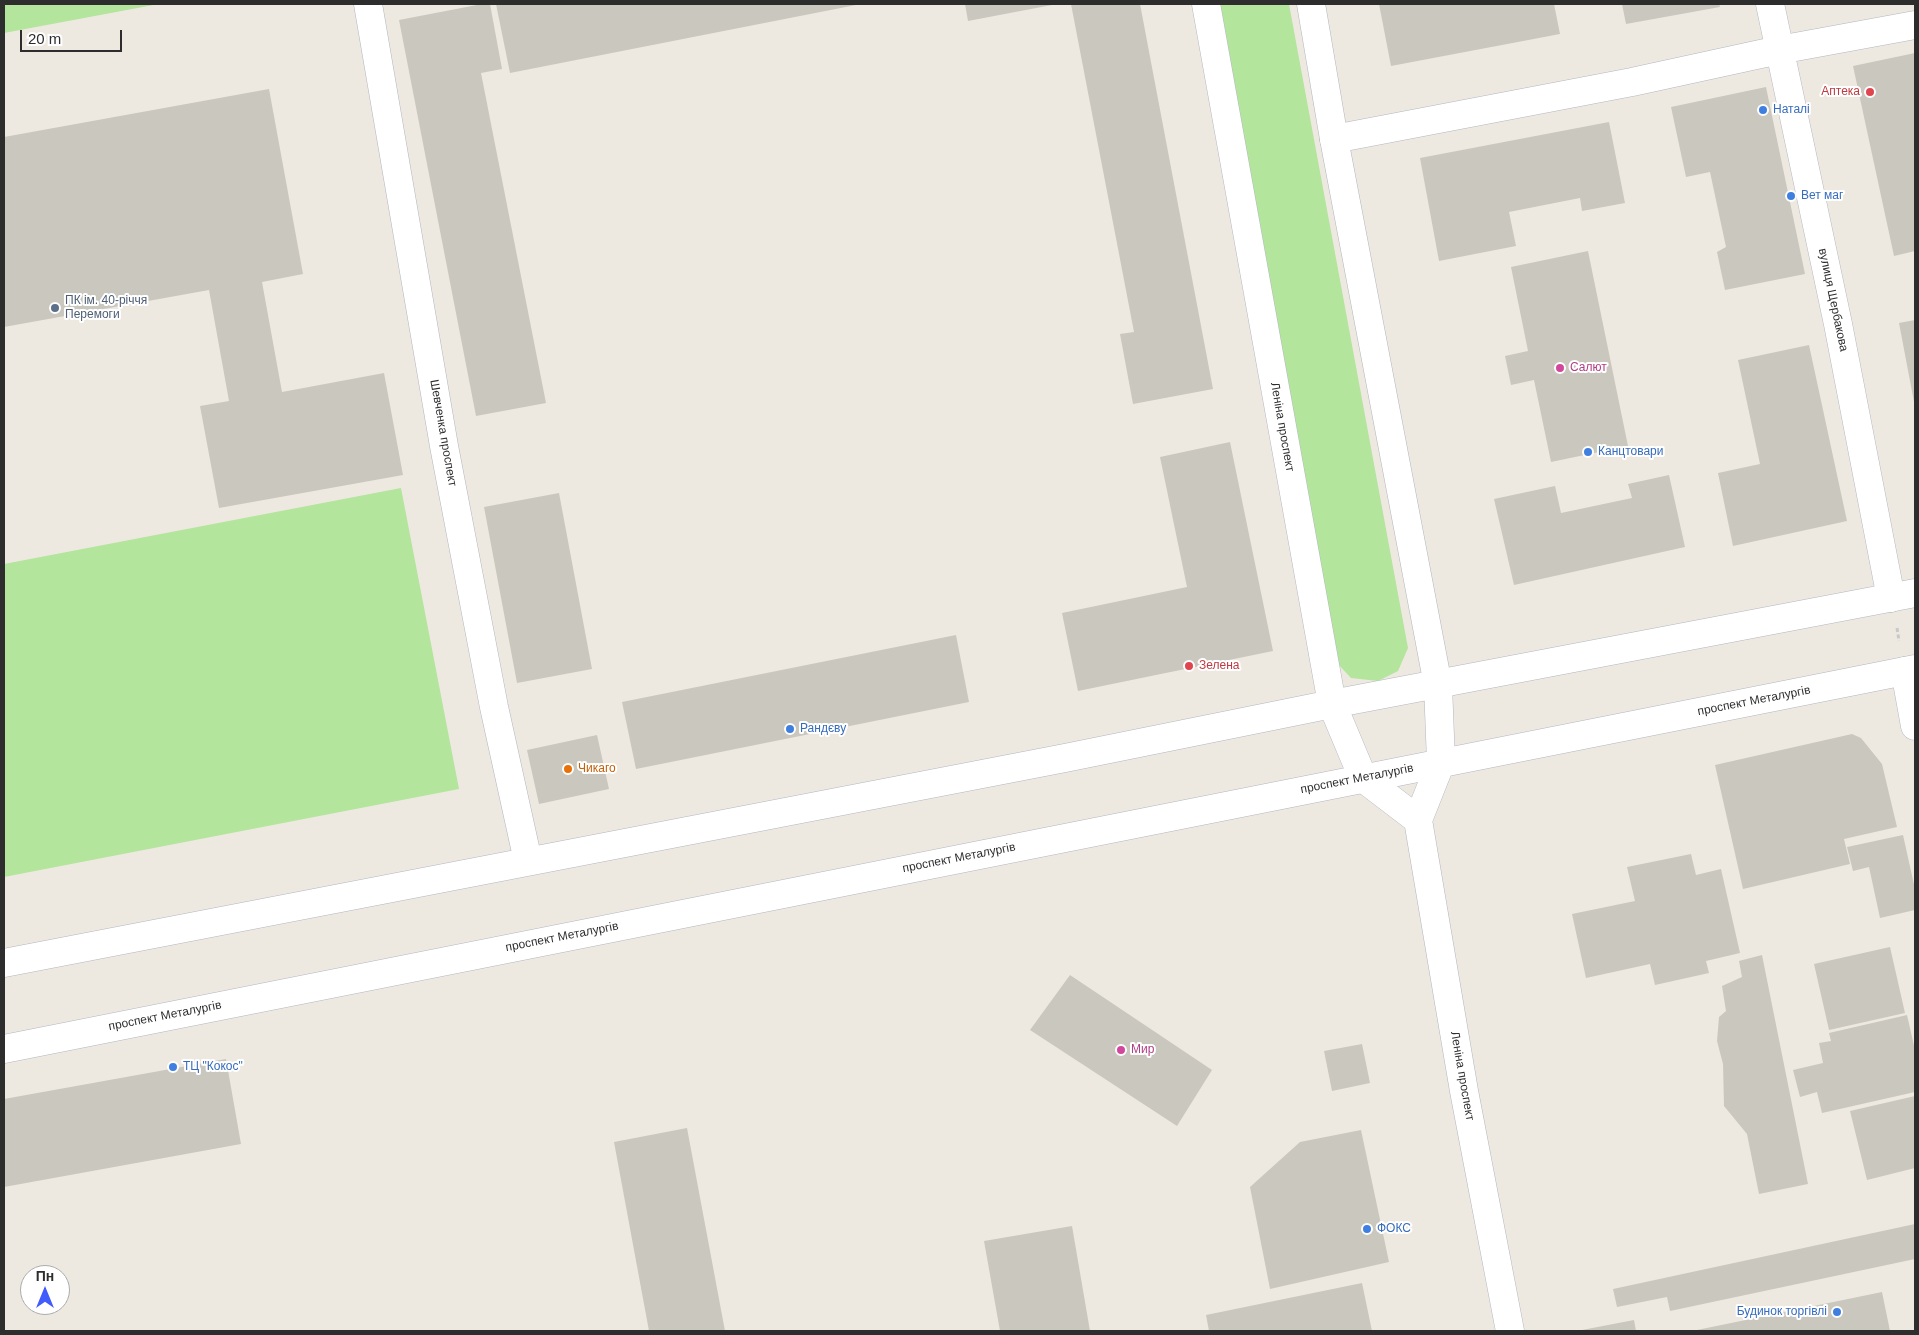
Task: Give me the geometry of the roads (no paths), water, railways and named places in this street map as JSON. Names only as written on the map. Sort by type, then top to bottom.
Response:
[{"type":"street","name":"Шевченка проспект","points":[[368,4],[446,456],[494,708],[528,861]]},
{"type":"street","name":"Леніна проспект","points":[[1206,4],[1332,704],[1364,778],[1418,820],[1464,1091],[1510,1331]]},
{"type":"street","points":[[1311,4],[1334,139],[1438,685],[1441,762],[1418,820]]},
{"type":"street","name":"вулиця Щербакова","points":[[1770,4],[1838,324],[1903,595]]},
{"type":"street","points":[[1334,139],[1632,82],[1779,50],[1915,25]]},
{"type":"street","points":[[4,963],[1065,758],[1332,704],[1903,595]]},
{"type":"street","points":[[1910,671],[1915,726]]},
{"type":"street","name":"проспект Металургів","points":[[4,1049],[1441,762],[1910,671]]},
{"type":"place","name":"Аптека","points":[[1870,92]]},
{"type":"place","name":"Наталі","points":[[1763,110]]},
{"type":"place","name":"Вет маг","points":[[1791,196]]},
{"type":"place","name":"ПК ім. 40-річчя Перемоги","points":[[55,308]]},
{"type":"place","name":"Салют","points":[[1560,368]]},
{"type":"place","name":"Канцтовари","points":[[1588,452]]},
{"type":"place","name":"Зелена","points":[[1189,666]]},
{"type":"place","name":"Рандєву","points":[[790,729]]},
{"type":"place","name":"Чикаго","points":[[568,769]]},
{"type":"place","name":"Мир","points":[[1121,1050]]},
{"type":"place","name":"ТЦ \"Кокос\"","points":[[173,1067]]},
{"type":"place","name":"ФОКС","points":[[1367,1229]]},
{"type":"place","name":"Будинок торгівлі","points":[[1837,1312]]}]
